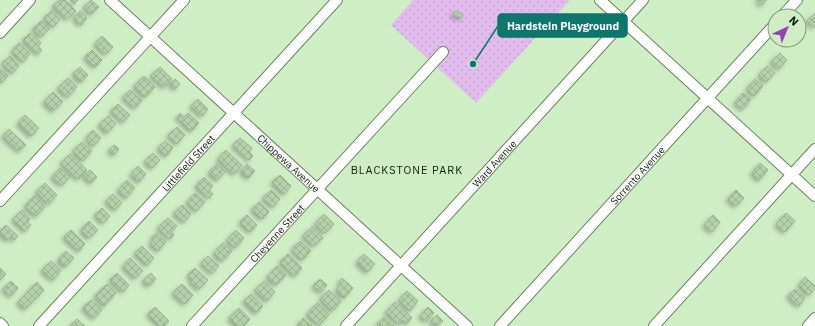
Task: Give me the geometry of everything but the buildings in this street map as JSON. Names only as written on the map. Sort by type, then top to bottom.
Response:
[{"type":"street","points":[[0,33],[30,0]]},
{"type":"street","name":"Chippewa Avenue","points":[[110,0],[467,326]]},
{"type":"street","points":[[0,201],[184,0]]},
{"type":"street","name":"Littlefield Street","points":[[39,326],[337,0]]},
{"type":"street","points":[[600,0],[815,196]]},
{"type":"street","name":"Ward Avenue","points":[[346,326],[643,0]]},
{"type":"street","points":[[790,8],[797,0]]},
{"type":"street","name":"Sorrento Avenue","points":[[500,326],[767,33]]},
{"type":"street","name":"Cheyenne Street","points":[[192,326],[443,52]]},
{"type":"street","points":[[654,326],[815,149]]},
{"type":"street","points":[[808,326],[815,318]]},
{"type":"street","points":[[0,323],[3,326]]},
{"type":"shaded area","points":[[413,0],[570,0],[476,103],[391,25]]},
{"type":"place","name":"Hardstein Playground","points":[[473,64]]},
{"type":"district","name":"BLACKSTONE PARK","points":[[407,170]]}]
